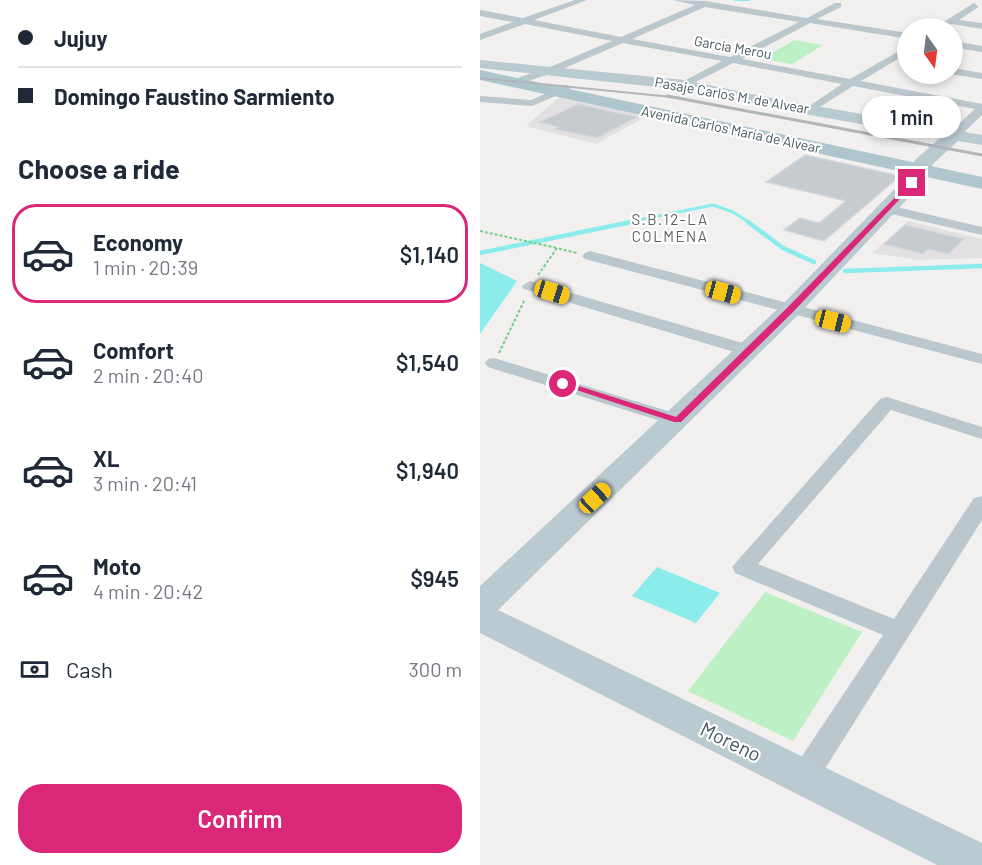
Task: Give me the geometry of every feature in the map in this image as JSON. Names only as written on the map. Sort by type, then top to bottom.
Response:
[{"type":"main road","name":"Avenida Carlos María de Alvear","points":[[480,70],[562,90],[923,167],[982,177]]},
{"type":"main road","name":"Avenida Carlos María de Alvear","points":[[480,75],[521,81]]},
{"type":"main road","name":"Avenida Carlos María de Alvear","points":[[923,167],[982,183]]},
{"type":"street","points":[[480,37],[583,0]]},
{"type":"street","points":[[677,0],[711,2],[897,34]]},
{"type":"street","points":[[521,81],[711,2]]},
{"type":"street","points":[[684,85],[838,5]]},
{"type":"street","points":[[955,18],[974,6]]},
{"type":"street","name":"García Merou","points":[[480,13],[982,108]]},
{"type":"street","points":[[963,23],[982,26]]},
{"type":"street","points":[[963,46],[982,49]]},
{"type":"street","points":[[812,109],[852,82],[897,56]]},
{"type":"street","points":[[890,61],[897,62]]},
{"type":"street","name":"Pasaje Carlos M. de Alvear","points":[[480,64],[684,85],[776,104],[982,140]]},
{"type":"street","points":[[963,73],[982,76]]},
{"type":"street","points":[[480,99],[532,103],[562,90]]},
{"type":"street","points":[[522,112],[534,106],[532,103]]},
{"type":"street","points":[[480,608],[790,310],[888,209],[923,167],[982,108]]},
{"type":"street","points":[[888,209],[982,231]]},
{"type":"street","points":[[590,256],[982,359]]},
{"type":"street","points":[[530,286],[747,350]]},
{"type":"street","points":[[494,363],[677,420]]},
{"type":"street","points":[[899,631],[743,567],[887,403],[982,433]]},
{"type":"street","points":[[804,777],[982,503]]},
{"type":"street","name":"Moreno","points":[[480,617],[982,865]]},
{"type":"path","points":[[480,231],[590,256]]},
{"type":"path","points":[[494,363],[530,286],[557,248]]},
{"type":"shaded area","points":[[559,97],[647,116],[596,144],[526,126]]},
{"type":"shaded area","points":[[908,221],[982,239],[982,258],[918,260],[872,253]]},
{"type":"green space","points":[[794,40],[823,45],[792,64],[762,59]]},
{"type":"green space","points":[[765,592],[862,632],[793,741],[688,691]]},
{"type":"water","points":[[480,263],[517,281],[480,334]]},
{"type":"water","points":[[657,567],[720,593],[696,623],[632,596]]},
{"type":"building","points":[[578,104],[637,117],[597,138],[555,129],[558,127],[540,122]]},
{"type":"building","points":[[805,155],[900,176],[824,241],[784,230],[800,218],[819,223],[846,201],[766,182]]},
{"type":"building","points":[[905,225],[964,239],[949,254],[928,249],[923,254],[884,244]]},
{"type":"waterway","points":[[735,0],[749,0]]},
{"type":"waterway","points":[[623,223],[713,205],[733,212],[750,223]]},
{"type":"waterway","points":[[480,253],[631,222]]},
{"type":"waterway","points":[[748,222],[783,248],[814,262]]},
{"type":"waterway","points":[[845,271],[982,266]]},
{"type":"railway","points":[[480,78],[673,97]]},
{"type":"railway","points":[[667,96],[673,97]]},
{"type":"railway","points":[[673,97],[682,98]]},
{"type":"railway","points":[[673,97],[982,155]]},
{"type":"district","name":"S.B.12-LA COLMENA","points":[[670,228]]},
{"type":"route","points":[[563,384],[677,420],[790,310],[912,183]]}]
